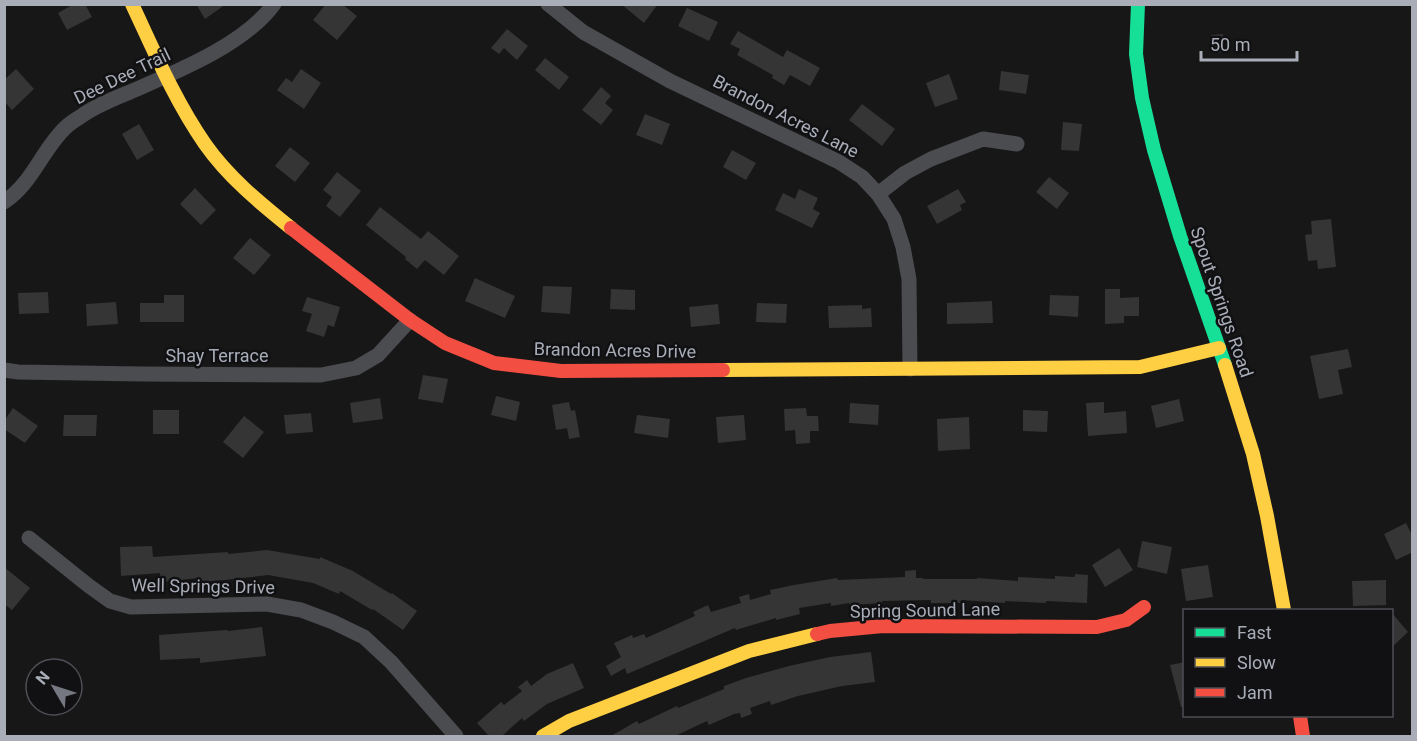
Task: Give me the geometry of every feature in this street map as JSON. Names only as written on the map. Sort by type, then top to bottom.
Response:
[{"type":"street","name":"Brandon Acres Drive","points":[[132,4],[167,76],[205,144],[233,178],[279,218],[410,320],[446,343],[494,363],[561,371],[1140,367],[1220,348]]},
{"type":"street","name":"Dee Dee Trail","points":[[4,202],[25,183],[65,128],[83,114],[167,76],[233,42],[266,15],[274,4]]},
{"type":"street","name":"Brandon Acres Lane","points":[[548,4],[583,32],[670,81],[839,162],[862,177],[878,194],[894,219],[903,247],[909,279],[909,369]]},
{"type":"street","name":"Spout Springs Road","points":[[1138,4],[1136,54],[1142,98],[1154,150],[1180,236],[1220,348],[1253,454],[1284,609]]},
{"type":"street","points":[[878,194],[905,173],[931,159],[983,139],[1017,144]]},
{"type":"street","name":"Shay Terrace","points":[[4,370],[141,374],[321,375],[356,368],[378,355],[410,320]]},
{"type":"street","name":"Well Springs Drive","points":[[29,538],[110,601],[131,608],[267,604],[301,610],[333,622],[364,637],[391,662],[456,736]]},
{"type":"street","name":"Spring Sound Lane","points":[[543,736],[569,721],[749,651],[830,631],[883,626],[1097,627],[1126,620],[1144,607]]},
{"type":"street","points":[[1300,717],[1303,736]]},
{"type":"building","points":[[74,4],[85,4],[92,17],[67,30],[58,13]]},
{"type":"building","points":[[196,4],[226,4],[205,19]]},
{"type":"building","points":[[326,4],[342,4],[357,16],[337,40],[313,20]]},
{"type":"building","points":[[621,4],[658,4],[644,23]]},
{"type":"building","points":[[687,8],[718,22],[709,41],[678,26]]},
{"type":"building","points":[[507,29],[528,46],[517,60],[504,48],[499,54],[491,48]]},
{"type":"building","points":[[738,31],[783,57],[787,50],[820,68],[810,86],[790,75],[784,85],[772,78],[773,75],[737,55],[740,49],[730,44]]},
{"type":"building","points":[[1223,34],[1224,52],[1212,53],[1211,35]]},
{"type":"building","points":[[545,58],[569,77],[559,90],[535,70]]},
{"type":"building","points":[[16,69],[34,89],[12,110],[4,101],[4,80]]},
{"type":"building","points":[[301,69],[321,83],[304,109],[277,90],[286,78],[292,82]]},
{"type":"building","points":[[1001,71],[1029,75],[1026,94],[999,90]]},
{"type":"building","points":[[949,74],[958,99],[935,107],[926,83]]},
{"type":"building","points":[[601,87],[611,96],[605,103],[613,110],[601,125],[582,110]]},
{"type":"building","points":[[862,104],[895,129],[882,146],[849,120]]},
{"type":"building","points":[[645,114],[670,124],[662,145],[636,135]]},
{"type":"building","points":[[1063,122],[1082,124],[1079,151],[1061,150]]},
{"type":"building","points":[[139,124],[154,150],[137,160],[122,134]]},
{"type":"building","points":[[290,147],[310,163],[295,182],[275,166]]},
{"type":"building","points":[[732,150],[756,163],[746,180],[723,167]]},
{"type":"building","points":[[337,172],[361,191],[340,217],[326,206],[332,197],[323,190]]},
{"type":"building","points":[[1049,177],[1069,193],[1057,209],[1036,192]]},
{"type":"building","points":[[195,188],[216,210],[201,225],[180,204]]},
{"type":"building","points":[[799,189],[818,198],[813,209],[820,213],[812,228],[775,210],[783,193],[795,199]]},
{"type":"building","points":[[958,189],[966,202],[960,205],[962,210],[937,224],[927,206]]},
{"type":"building","points":[[380,207],[421,239],[428,231],[459,256],[444,275],[425,260],[417,269],[405,259],[406,257],[366,225]]},
{"type":"building","points":[[1331,219],[1336,267],[1318,269],[1317,260],[1308,261],[1305,235],[1312,234],[1311,221]]},
{"type":"building","points":[[250,238],[271,255],[254,275],[233,258]]},
{"type":"building","points":[[475,278],[515,296],[505,318],[465,301]]},
{"type":"building","points":[[543,286],[572,287],[570,314],[541,312]]},
{"type":"building","points":[[611,289],[635,290],[635,310],[610,309]]},
{"type":"building","points":[[1105,289],[1120,289],[1120,298],[1139,297],[1139,316],[1124,316],[1124,323],[1105,324]]},
{"type":"building","points":[[48,292],[49,313],[19,314],[18,293]]},
{"type":"building","points":[[164,295],[184,295],[184,322],[140,322],[140,303],[164,303]]},
{"type":"building","points":[[1050,295],[1079,296],[1078,317],[1049,315]]},
{"type":"building","points":[[307,297],[340,307],[334,327],[328,325],[324,337],[306,331],[312,314],[302,311]]},
{"type":"building","points":[[992,301],[993,323],[947,324],[947,303]]},
{"type":"building","points":[[116,302],[118,324],[87,326],[86,304]]},
{"type":"building","points":[[757,303],[787,304],[786,323],[756,322]]},
{"type":"building","points":[[718,304],[720,324],[691,327],[689,307]]},
{"type":"building","points":[[862,305],[862,309],[871,308],[872,327],[829,328],[828,306]]},
{"type":"building","points":[[1348,349],[1352,367],[1338,370],[1343,394],[1319,399],[1310,356]]},
{"type":"building","points":[[423,375],[448,379],[443,403],[418,399]]},
{"type":"building","points":[[496,396],[520,402],[516,421],[491,415]]},
{"type":"building","points":[[380,398],[383,419],[353,423],[350,403]]},
{"type":"building","points":[[1179,399],[1184,421],[1156,428],[1151,406]]},
{"type":"building","points":[[569,402],[571,411],[575,410],[580,437],[569,439],[567,428],[556,430],[552,405]]},
{"type":"building","points":[[1104,402],[1104,413],[1126,411],[1127,433],[1088,436],[1086,403]]},
{"type":"building","points":[[850,403],[879,405],[878,425],[849,423]]},
{"type":"building","points":[[13,408],[38,426],[25,443],[4,429],[4,421]]},
{"type":"building","points":[[806,408],[807,416],[818,416],[819,431],[810,431],[810,443],[796,444],[795,430],[785,431],[784,409]]},
{"type":"building","points":[[153,410],[179,410],[179,434],[153,434]]},
{"type":"building","points":[[1023,410],[1048,411],[1047,432],[1023,431]]},
{"type":"building","points":[[311,413],[313,432],[286,434],[284,415]]},
{"type":"building","points":[[64,415],[97,415],[96,436],[63,436]]},
{"type":"building","points":[[637,415],[670,419],[668,438],[634,433]]},
{"type":"building","points":[[744,415],[746,440],[718,443],[716,417]]},
{"type":"building","points":[[244,416],[264,432],[243,458],[223,442]]},
{"type":"building","points":[[969,417],[970,449],[938,451],[937,419]]},
{"type":"building","points":[[1406,523],[1413,537],[1413,552],[1396,560],[1384,534]]},
{"type":"building","points":[[1142,541],[1172,547],[1167,574],[1137,567]]},
{"type":"building","points":[[152,546],[153,557],[267,550],[320,559],[320,557],[353,571],[392,593],[417,611],[403,630],[373,609],[340,591],[339,594],[313,583],[268,575],[199,582],[199,578],[161,582],[160,573],[121,576],[120,547]]},
{"type":"building","points":[[1119,548],[1133,570],[1105,587],[1092,565]]},
{"type":"building","points":[[1208,565],[1213,597],[1186,601],[1181,569]]},
{"type":"building","points":[[4,567],[30,588],[12,610],[4,604]]},
{"type":"building","points":[[916,570],[916,578],[923,579],[977,578],[1018,581],[1018,577],[1055,579],[1055,576],[1088,575],[1087,603],[1005,601],[1005,603],[961,600],[961,603],[931,603],[931,600],[882,601],[882,603],[850,605],[849,603],[831,606],[831,603],[799,608],[800,614],[776,620],[776,618],[736,630],[735,628],[627,674],[625,668],[611,676],[606,666],[621,657],[614,643],[632,635],[633,638],[644,634],[646,638],[695,616],[693,612],[708,605],[711,612],[741,603],[739,597],[749,594],[750,600],[771,594],[770,590],[794,585],[837,578],[838,580],[905,577],[905,571]]},
{"type":"building","points":[[1386,580],[1386,605],[1353,606],[1352,581]]},
{"type":"building","points":[[1393,614],[1408,632],[1393,646]]},
{"type":"building","points":[[262,627],[266,656],[200,663],[200,658],[160,660],[159,635]]},
{"type":"building","points":[[871,652],[875,682],[842,686],[771,705],[770,701],[750,708],[752,714],[741,718],[740,713],[734,714],[709,725],[707,721],[675,736],[611,736],[637,721],[639,724],[746,678],[830,657]]},
{"type":"building","points":[[1183,662],[1183,707],[1181,707],[1170,665]]},
{"type":"building","points":[[573,663],[584,688],[547,704],[524,721],[522,718],[502,736],[489,736],[477,723],[501,702],[504,705],[522,691],[518,687],[527,680],[531,686],[547,674]]},
{"type":"traffic: fast","points":[[1138,4],[1136,54],[1142,98],[1154,150],[1180,236],[1225,365]]},
{"type":"traffic: slow","points":[[132,4],[175,93],[205,144],[234,178],[291,228]]},
{"type":"traffic: slow","points":[[723,370],[1140,367],[1219,348]]},
{"type":"traffic: slow","points":[[1225,365],[1253,454],[1284,609]]},
{"type":"traffic: slow","points":[[543,736],[569,721],[749,651],[817,634]]},
{"type":"traffic: jam","points":[[291,228],[410,320],[445,343],[494,363],[561,371],[723,370]]},
{"type":"traffic: jam","points":[[817,634],[883,626],[1097,627],[1126,620],[1144,607]]},
{"type":"traffic: jam","points":[[1300,717],[1303,736]]}]
